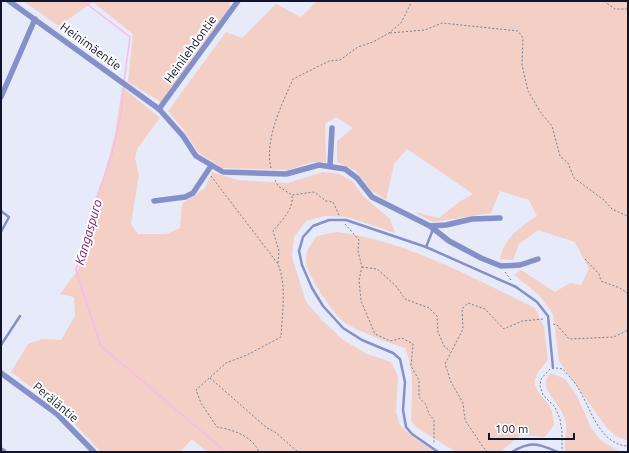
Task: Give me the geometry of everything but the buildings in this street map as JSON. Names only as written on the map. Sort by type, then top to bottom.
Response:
[{"type":"street","name":"Heinimäentie","points":[[9,1],[159,109],[183,136],[196,156],[209,168],[222,172],[286,174],[319,165],[330,166],[351,172],[372,198],[431,227],[459,247],[501,266]]},
{"type":"street","name":"Heinilehdontie","points":[[159,109],[238,1]]},
{"type":"street","points":[[1,97],[35,19]]},
{"type":"street","points":[[330,166],[332,128]]},
{"type":"street","points":[[154,201],[185,198],[193,193],[209,168]]},
{"type":"street","points":[[431,227],[472,219],[500,218]]},
{"type":"street","points":[[501,266],[520,266],[538,260]]},
{"type":"street","name":"Peräläntie","points":[[1,373],[62,418],[94,452]]},
{"type":"lane","points":[[1,211],[10,217],[1,232]]},
{"type":"lane","points":[[438,452],[412,434],[406,427],[403,410],[405,382],[400,359],[393,353],[362,340],[338,323],[312,288],[304,271],[299,251],[304,237],[313,226],[329,220],[341,220],[426,247],[516,287],[536,302],[548,316],[553,368]]},
{"type":"lane","points":[[426,247],[432,232],[431,227]]},
{"type":"lane","points":[[1,345],[20,316]]},
{"type":"lane","points":[[512,452],[521,446],[537,444],[558,452]]},
{"type":"path","points":[[412,1],[401,23],[389,33],[373,42],[358,47],[340,60],[329,61],[293,79],[272,137],[268,156],[278,186],[292,195],[314,192],[326,201],[333,202],[341,220],[359,240],[358,251],[362,267],[359,280],[361,301],[375,334],[390,340],[402,338],[413,344],[411,366],[419,380],[419,397],[426,405],[429,414],[434,420],[434,445]]},
{"type":"path","points":[[604,1],[615,9],[628,9]]},
{"type":"path","points":[[389,33],[425,30],[442,23],[518,31],[523,38],[522,65],[528,91],[541,113],[552,126],[560,156],[568,163],[574,178],[604,200],[612,209],[627,216],[628,218]]},
{"type":"path","points":[[209,168],[278,264],[282,272],[283,303],[281,337],[247,355],[226,363],[196,390],[201,403],[217,428],[229,429],[243,436],[255,444],[259,452]]},
{"type":"path","points":[[278,264],[279,251],[273,231],[288,212],[293,201],[292,195]]},
{"type":"path","points":[[585,259],[599,274],[601,281],[620,288],[628,294]]},
{"type":"path","points":[[501,266],[516,287]]},
{"type":"path","points":[[362,267],[377,269],[396,286],[405,300],[429,308],[437,316],[438,332],[444,346],[450,351]]},
{"type":"path","points":[[488,452],[483,448],[465,420],[463,403],[451,382],[444,364],[463,329],[462,309],[468,303],[485,309],[504,329],[522,321],[544,319],[557,325],[569,339],[614,337],[628,330]]},
{"type":"path","points":[[561,452],[562,432],[560,419],[555,407],[543,395],[540,386],[541,379],[546,371],[553,368],[563,369],[577,386],[592,417],[601,430],[613,441],[623,446],[628,446]]},
{"type":"path","points":[[210,378],[267,428],[275,432],[298,452]]},
{"type":"shaded area","points":[[23,1],[229,1],[230,7],[161,102],[128,82],[133,34],[93,2],[59,26]]},
{"type":"shaded area","points":[[317,1],[628,1],[628,441],[616,436],[606,427],[559,361],[553,314],[539,295],[514,275],[521,270],[555,292],[570,283],[581,285],[589,269],[575,242],[538,230],[519,244],[513,260],[500,259],[509,239],[525,224],[537,216],[529,200],[500,191],[491,213],[433,222],[414,212],[439,218],[459,202],[473,194],[407,149],[394,164],[386,200],[371,190],[356,171],[337,162],[337,141],[353,128],[336,117],[325,124],[326,162],[312,162],[288,170],[222,168],[199,153],[183,129],[168,111],[226,32],[242,38],[276,4],[301,17]]},
{"type":"shaded area","points":[[122,87],[160,118],[137,149],[135,158],[139,175],[131,224],[138,234],[166,234],[180,228],[182,204],[205,188],[212,172],[237,180],[288,183],[323,172],[339,174],[353,182],[364,197],[390,219],[395,233],[348,217],[325,216],[306,221],[294,237],[292,257],[306,302],[323,321],[343,340],[367,354],[391,362],[398,376],[396,412],[400,425],[413,437],[435,452],[207,452],[192,439],[180,452],[101,452],[61,409],[11,372],[28,344],[42,339],[61,340],[75,316],[74,297],[60,294],[78,270],[115,135]]},
{"type":"shaded area","points":[[337,232],[389,243],[414,252],[463,273],[535,308],[544,327],[548,360],[537,375],[535,385],[550,407],[554,425],[545,437],[521,435],[500,452],[456,452],[416,427],[411,420],[412,375],[405,348],[367,334],[340,319],[321,294],[307,267],[306,257],[309,247],[317,236]]},
{"type":"shaded area","points":[[551,373],[565,379],[577,396],[591,428],[600,440],[620,452],[565,452],[566,424],[564,416],[551,396],[546,384]]},
{"type":"waterway","name":"Kangaspuro","points":[[83,1],[130,37],[124,82]]},
{"type":"waterway","name":"Kangaspuro","points":[[124,86],[121,115],[112,154],[92,211],[76,270],[101,346],[226,452]]}]
